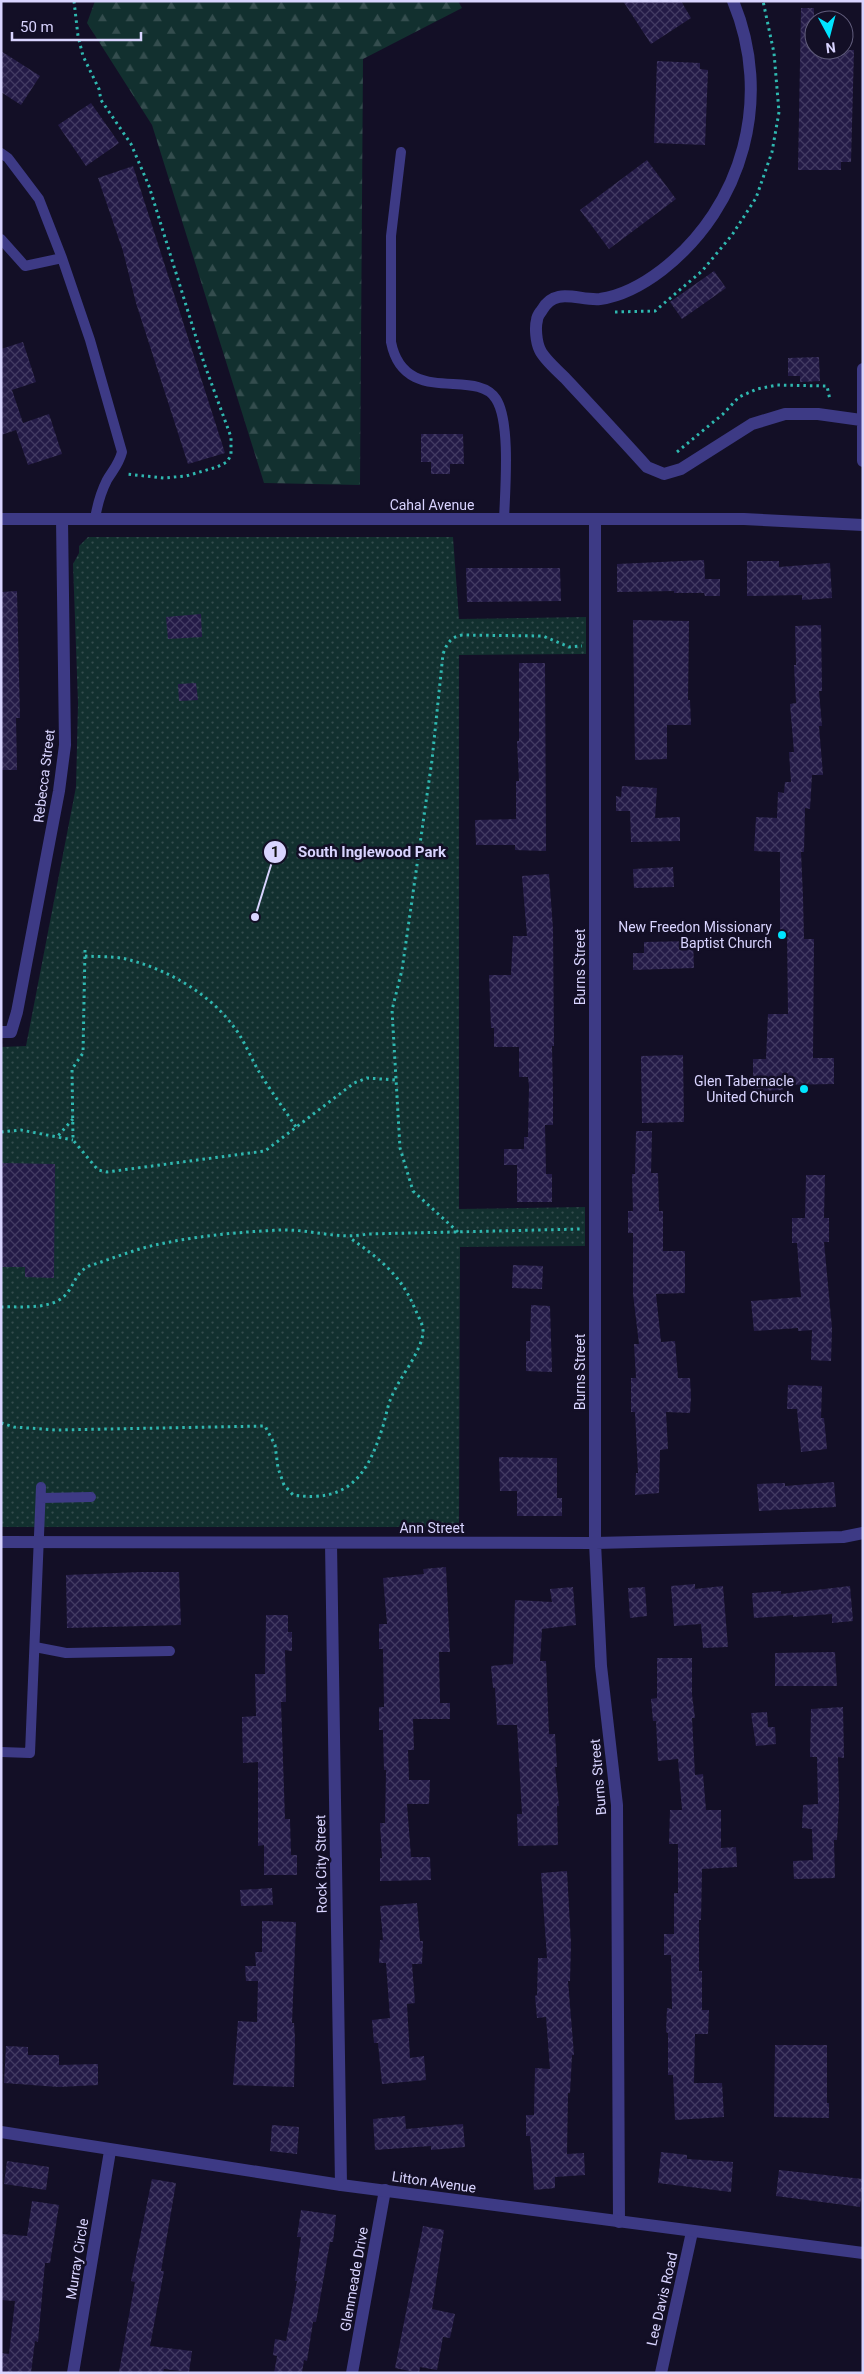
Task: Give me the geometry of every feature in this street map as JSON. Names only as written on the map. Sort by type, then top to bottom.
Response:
[{"type":"street","points":[[734,1],[740,18],[748,55],[752,93],[748,136],[735,174],[718,208],[695,237],[662,270],[627,291],[600,299],[560,295],[546,302],[537,319],[540,350],[647,467],[664,474],[681,468],[752,424],[785,414],[818,414],[861,420]]},
{"type":"street","points":[[863,369],[861,420],[863,461]]},
{"type":"street","name":"Cahal Avenue","points":[[1,519],[744,519],[863,525]]},
{"type":"street","name":"Rebecca Street","points":[[6,1032],[17,1012],[60,791],[65,745],[62,519]]},
{"type":"street","name":"Burns Street","points":[[595,520],[595,1543],[601,1666],[617,1805],[619,2222]]},
{"type":"street","name":"Ann Street","points":[[1,1542],[595,1543],[843,1538],[863,1533]]},
{"type":"street","name":"Rock City Street","points":[[331,1543],[341,2185]]},
{"type":"street","name":"Litton Avenue","points":[[1,2132],[110,2151],[341,2185],[863,2253]]},
{"type":"street","name":"Murray Circle","points":[[73,2373],[110,2151]]},
{"type":"street","name":"Glenmeade Drive","points":[[352,2373],[385,2190]]},
{"type":"street","name":"Lee Davis Road","points":[[661,2373],[692,2232]]},
{"type":"lane","points":[[401,152],[391,236],[391,342],[394,354],[412,375],[422,380],[433,383],[483,388],[496,397],[504,422],[504,520]]},
{"type":"lane","points":[[1,153],[8,158],[39,199],[62,258],[90,340],[122,452],[118,466],[107,480],[95,519]]},
{"type":"lane","points":[[1,239],[25,266],[62,258]]},
{"type":"lane","points":[[1,1752],[30,1753],[41,1487]]},
{"type":"lane","points":[[41,1498],[91,1497]]},
{"type":"lane","points":[[35,1647],[66,1653],[170,1651]]},
{"type":"path","points":[[74,1],[78,36],[83,56],[99,89],[101,100],[131,144],[149,186],[231,442],[231,455],[226,462],[217,467],[186,476],[164,478],[113,473]]},
{"type":"path","points":[[612,312],[655,311],[702,271],[732,235],[756,198],[772,152],[779,112],[774,53],[764,1]]},
{"type":"path","points":[[672,455],[723,414],[739,397],[757,389],[777,385],[827,386],[828,398],[831,402]]},
{"type":"path","points":[[458,1232],[413,1191],[400,1148],[392,1010],[402,970],[432,760],[443,654],[446,645],[453,637],[462,635],[543,636],[569,647],[595,645]]},
{"type":"path","points":[[73,1140],[72,1069],[83,1053],[85,950]]},
{"type":"path","points":[[85,956],[126,959],[180,980],[205,998],[234,1028],[296,1127]]},
{"type":"path","points":[[1,1132],[21,1130],[73,1140],[98,1170],[107,1172],[265,1151],[354,1083],[367,1078],[395,1080]]},
{"type":"path","points":[[57,1137],[73,1119]]},
{"type":"path","points":[[1,1308],[52,1304],[66,1295],[80,1271],[89,1266],[164,1244],[219,1235],[283,1230],[315,1232],[350,1238],[367,1234],[595,1228]]},
{"type":"path","points":[[1,1423],[14,1427],[56,1430],[265,1426],[275,1445],[278,1468],[284,1485],[293,1495],[322,1497],[346,1490],[364,1472],[370,1460],[382,1431],[392,1396],[421,1342],[423,1330],[408,1292],[393,1271],[350,1238]]},
{"type":"green space","points":[[95,1],[458,1],[462,8],[363,59],[360,485],[264,483],[152,125],[87,23]]},
{"type":"green space","points":[[88,537],[453,537],[459,619],[586,617],[586,654],[459,655],[459,1209],[585,1207],[585,1246],[460,1247],[459,1527],[1,1527],[1,1047],[26,1046],[76,787],[78,703],[73,564],[79,553],[79,546]]},
{"type":"building","points":[[623,1],[681,1],[691,18],[651,44]]},
{"type":"building","points":[[801,8],[814,8],[814,10],[804,10],[804,60],[854,60],[851,162],[841,162],[841,170],[798,170]]},
{"type":"building","points":[[1,51],[40,76],[21,105],[1,92]]},
{"type":"building","points":[[657,61],[700,63],[700,69],[708,70],[705,145],[654,143]]},
{"type":"building","points":[[91,103],[119,143],[86,166],[58,125]]},
{"type":"building","points":[[647,160],[676,199],[609,249],[580,210]]},
{"type":"building","points":[[133,166],[225,453],[188,464],[136,303],[123,251],[98,178]]},
{"type":"building","points":[[714,271],[726,288],[682,319],[670,302]]},
{"type":"building","points":[[23,342],[36,382],[12,390],[23,423],[49,414],[62,454],[28,465],[16,430],[1,435],[1,349]]},
{"type":"building","points":[[819,357],[820,381],[800,382],[800,376],[788,376],[788,358]]},
{"type":"building","points":[[421,434],[463,434],[464,464],[450,464],[450,474],[431,474],[431,462],[421,462]]},
{"type":"building","points":[[704,560],[705,579],[720,579],[720,596],[705,596],[704,593],[674,593],[674,591],[617,592],[617,564]]},
{"type":"building","points":[[747,561],[779,561],[779,567],[830,563],[832,598],[802,600],[802,595],[747,596]]},
{"type":"building","points":[[466,568],[560,568],[561,601],[467,602]]},
{"type":"building","points":[[17,591],[20,718],[16,718],[17,770],[1,770],[1,592]]},
{"type":"building","points":[[201,614],[202,637],[168,639],[166,617]]},
{"type":"building","points":[[633,620],[689,621],[688,700],[690,700],[691,725],[667,725],[667,759],[635,760]]},
{"type":"building","points":[[821,625],[822,691],[819,691],[822,726],[819,726],[823,775],[812,775],[810,809],[805,808],[804,852],[801,852],[804,939],[814,939],[813,1058],[834,1058],[834,1084],[783,1085],[783,1090],[753,1091],[753,1059],[766,1059],[768,1014],[788,1014],[787,933],[780,933],[780,852],[754,851],[756,817],[777,818],[778,792],[784,793],[785,782],[791,782],[789,752],[794,752],[790,704],[796,703],[794,665],[796,665],[795,626]]},
{"type":"building","points":[[519,663],[545,663],[546,851],[515,850],[515,845],[476,845],[475,820],[516,819],[516,781],[519,781],[517,741],[519,741]]},
{"type":"building","points":[[196,683],[198,700],[179,701],[178,684]]},
{"type":"building","points":[[622,786],[657,788],[655,818],[680,817],[680,841],[631,842],[630,811],[616,811],[616,796],[621,797]]},
{"type":"building","points":[[673,867],[674,887],[634,888],[633,869]]},
{"type":"building","points":[[549,874],[553,929],[553,1125],[545,1125],[546,1174],[552,1174],[552,1202],[517,1202],[517,1165],[504,1165],[504,1149],[524,1149],[524,1137],[528,1137],[528,1077],[519,1077],[519,1047],[494,1047],[494,1028],[491,1028],[489,975],[511,975],[513,936],[527,936],[522,876]]},
{"type":"building","points":[[693,941],[694,968],[633,970],[633,953],[644,953],[644,942]]},
{"type":"building","points":[[683,1055],[684,1122],[642,1123],[641,1056]]},
{"type":"building","points":[[636,1131],[652,1131],[651,1173],[658,1173],[659,1211],[663,1211],[663,1251],[685,1251],[685,1293],[656,1294],[661,1342],[675,1341],[678,1378],[690,1378],[691,1397],[690,1413],[666,1412],[668,1449],[660,1450],[659,1493],[635,1495],[636,1473],[638,1473],[635,1412],[631,1412],[631,1378],[636,1378],[634,1344],[639,1344],[633,1294],[633,1233],[628,1233],[628,1211],[633,1211],[632,1174],[635,1174]]},
{"type":"building","points":[[1,1163],[55,1164],[54,1278],[25,1277],[25,1267],[1,1267]]},
{"type":"building","points":[[806,1175],[825,1175],[824,1218],[829,1218],[829,1242],[824,1242],[832,1328],[831,1361],[811,1360],[812,1330],[798,1331],[798,1328],[754,1331],[751,1301],[801,1297],[797,1243],[792,1243],[792,1218],[805,1218]]},
{"type":"building","points":[[513,1265],[543,1266],[542,1289],[512,1288]]},
{"type":"building","points":[[531,1305],[550,1306],[552,1372],[526,1371],[526,1341],[530,1341]]},
{"type":"building","points":[[788,1385],[822,1386],[821,1418],[824,1418],[827,1449],[801,1452],[797,1409],[787,1409]]},
{"type":"building","points":[[499,1457],[557,1458],[557,1498],[562,1498],[562,1516],[517,1516],[517,1491],[500,1491]]},
{"type":"building","points":[[834,1482],[836,1507],[759,1511],[757,1484],[785,1483],[785,1486]]},
{"type":"building","points":[[446,1567],[450,1652],[439,1652],[440,1703],[450,1703],[450,1719],[413,1719],[414,1750],[408,1750],[409,1780],[430,1780],[429,1804],[407,1804],[411,1857],[430,1857],[431,1880],[380,1881],[380,1858],[382,1858],[380,1823],[385,1823],[386,1770],[384,1770],[383,1730],[379,1730],[379,1707],[384,1707],[383,1649],[379,1649],[379,1624],[387,1624],[383,1578],[424,1574],[423,1569]]},
{"type":"building","points":[[179,1572],[181,1625],[67,1628],[66,1575]]},
{"type":"building","points":[[695,1584],[695,1589],[723,1586],[728,1647],[703,1648],[701,1624],[674,1626],[671,1586]]},
{"type":"building","points":[[850,1586],[853,1621],[832,1623],[832,1614],[754,1618],[752,1593],[781,1591],[781,1594]]},
{"type":"building","points":[[573,1587],[576,1625],[542,1629],[540,1661],[546,1661],[549,1734],[555,1734],[557,1767],[555,1767],[559,1806],[557,1806],[558,1845],[518,1846],[517,1814],[522,1814],[517,1725],[497,1725],[495,1688],[493,1688],[491,1666],[513,1664],[515,1600],[552,1602],[550,1589]]},
{"type":"building","points":[[645,1587],[647,1616],[630,1618],[628,1588]]},
{"type":"building","points":[[266,1615],[288,1615],[288,1632],[292,1632],[292,1651],[285,1650],[286,1702],[281,1702],[285,1819],[290,1819],[291,1855],[297,1855],[297,1875],[264,1875],[264,1845],[258,1846],[258,1762],[243,1763],[242,1717],[256,1716],[255,1674],[265,1674]]},
{"type":"building","points":[[835,1652],[837,1686],[775,1686],[775,1653]]},
{"type":"building","points":[[657,1658],[692,1658],[692,1695],[695,1718],[692,1718],[695,1775],[703,1774],[706,1810],[721,1810],[721,1848],[736,1847],[737,1867],[702,1869],[701,1920],[699,1920],[699,1971],[702,1971],[702,2010],[709,2010],[708,2034],[695,2034],[694,2083],[722,2083],[724,2117],[675,2120],[673,2075],[668,2075],[668,2033],[666,2032],[667,2008],[672,2009],[671,1955],[664,1955],[664,1934],[674,1934],[674,1893],[678,1893],[678,1844],[669,1844],[670,1810],[682,1810],[678,1759],[658,1761],[656,1721],[653,1721],[651,1699],[657,1698]]},
{"type":"building","points":[[843,1707],[844,1758],[838,1757],[839,1802],[837,1840],[834,1840],[835,1878],[794,1879],[793,1861],[813,1860],[812,1829],[802,1828],[803,1805],[818,1804],[817,1757],[810,1757],[811,1709]]},
{"type":"building","points":[[767,1712],[768,1727],[775,1727],[776,1744],[756,1746],[751,1713]]},
{"type":"building","points":[[567,1871],[571,1944],[570,1981],[568,1981],[574,2055],[572,2055],[570,2093],[568,2093],[567,2154],[584,2153],[585,2175],[555,2177],[555,2188],[534,2190],[530,2136],[526,2136],[526,2115],[534,2115],[535,2068],[550,2069],[546,2017],[537,2018],[535,1996],[537,1995],[538,1958],[547,1958],[541,1873]]},
{"type":"building","points":[[272,1888],[273,1905],[241,1906],[240,1890]]},
{"type":"building","points":[[417,1903],[420,1941],[423,1941],[422,1964],[412,1964],[415,2003],[407,2004],[410,2058],[424,2056],[426,2080],[382,2084],[378,2043],[374,2043],[372,2020],[390,2018],[386,1963],[379,1963],[380,1940],[383,1940],[380,1906]]},
{"type":"building","points":[[262,1921],[296,1922],[292,2023],[294,2023],[295,2038],[294,2087],[233,2085],[238,2021],[257,2022],[258,1981],[246,1981],[245,1966],[256,1966],[255,1952],[262,1952]]},
{"type":"building","points":[[775,2045],[827,2045],[827,2103],[829,2103],[829,2118],[774,2117]]},
{"type":"building","points":[[6,2046],[28,2047],[28,2055],[59,2055],[59,2065],[98,2064],[98,2085],[59,2087],[4,2083]]},
{"type":"building","points":[[405,2116],[406,2129],[463,2124],[465,2147],[431,2150],[431,2146],[375,2150],[373,2119]]},
{"type":"building","points":[[272,2125],[299,2127],[297,2154],[270,2151]]},
{"type":"building","points":[[661,2152],[687,2155],[687,2159],[733,2162],[731,2192],[658,2183]]},
{"type":"building","points":[[7,2161],[49,2167],[46,2190],[4,2184]]},
{"type":"building","points":[[779,2170],[863,2179],[860,2207],[776,2196]]},
{"type":"building","points":[[152,2179],[176,2183],[161,2271],[164,2271],[150,2346],[192,2351],[189,2372],[164,2369],[163,2373],[119,2372],[135,2282],[131,2281]]},
{"type":"building","points":[[32,2201],[59,2205],[50,2263],[45,2263],[38,2342],[35,2341],[31,2373],[1,2373],[1,2353],[9,2354],[15,2301],[1,2300],[1,2234],[27,2236]]},
{"type":"building","points":[[301,2210],[336,2215],[333,2242],[330,2242],[316,2322],[313,2322],[307,2361],[304,2360],[302,2373],[274,2373],[277,2356],[273,2355],[275,2339],[286,2341],[297,2281],[295,2281],[301,2237],[297,2237]]},
{"type":"building","points":[[423,2226],[444,2230],[432,2309],[455,2314],[450,2338],[443,2337],[437,2370],[420,2367],[419,2373],[395,2368]]},
{"type":"place","name":"South Inglewood Park","points":[[255,917]]},
{"type":"place","name":"New Freedon Missionary Baptist Church","points":[[782,935]]},
{"type":"place","name":"Glen Tabernacle United Church","points":[[804,1089]]}]
